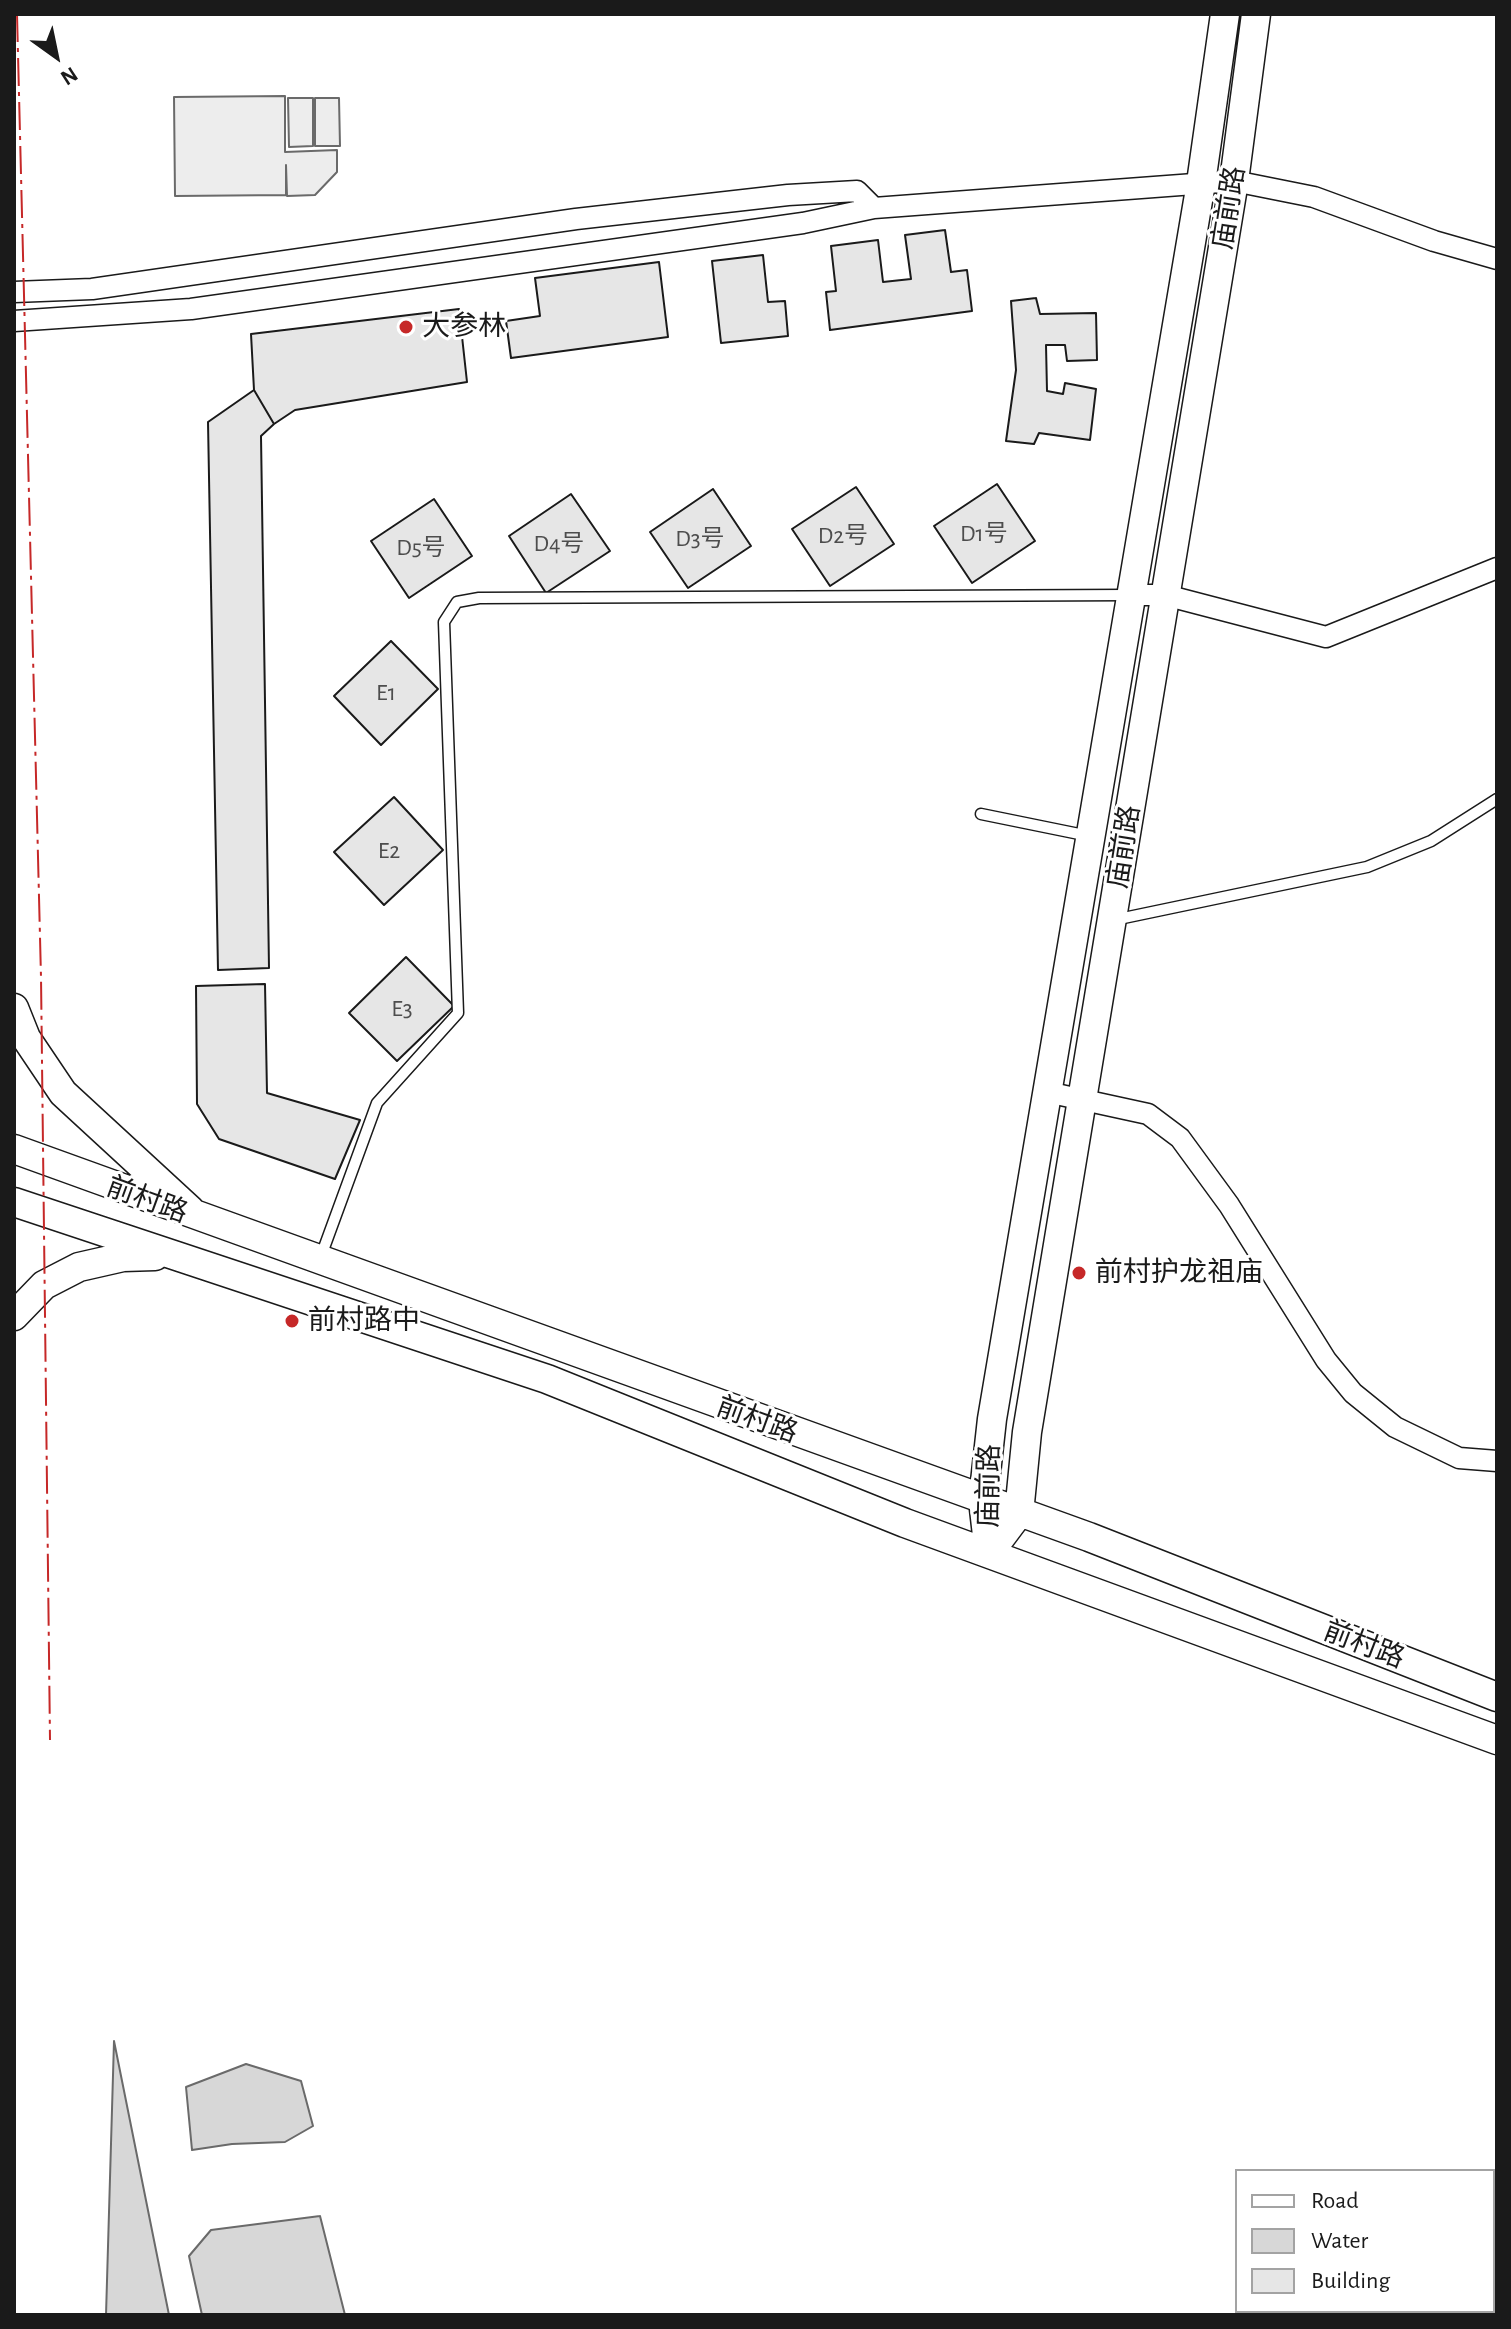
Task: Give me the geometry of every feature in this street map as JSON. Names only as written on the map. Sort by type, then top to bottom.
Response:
[{"type":"street","name":"庙前路","points":[[989,1553],[983,1500],[992,1419],[1201,183],[1225,14]]},
{"type":"street","name":"庙前路","points":[[989,1553],[1019,1513],[1027,1432],[1234,181],[1256,14]]},
{"type":"street","points":[[14,321],[191,309],[803,223],[874,208],[1234,181],[1314,197],[1434,241],[1497,259]]},
{"type":"street","points":[[14,292],[92,289],[576,219],[788,195],[857,191],[874,208]]},
{"type":"street","points":[[1131,595],[1165,595],[1326,637],[1497,568]]},
{"type":"street","points":[[14,1008],[26,1038],[63,1093],[199,1219]]},
{"type":"street","points":[[1047,1092],[1148,1114],[1180,1138],[1229,1205],[1326,1360],[1353,1393],[1395,1427],[1459,1458],[1497,1461]]},
{"type":"street","name":"前村路","points":[[14,1149],[199,1219],[1019,1513],[1497,1697]]},
{"type":"street","name":"前村路","points":[[14,1202],[547,1379],[989,1553],[1497,1740]]},
{"type":"street","points":[[14,1316],[44,1285],[79,1267],[123,1257],[175,1255]]},
{"type":"lane","points":[[319,1262],[377,1103],[458,1013],[444,622],[457,602],[495,598],[1131,595]]},
{"type":"lane","points":[[1112,920],[1367,867],[1431,841],[1497,799]]},
{"type":"lane","points":[[981,814],[1091,836]]},
{"type":"shaded area","points":[[285,96],[285,152],[337,150],[337,172],[315,195],[287,196],[286,165],[286,195],[175,196],[174,97]]},
{"type":"shaded area","points":[[288,98],[313,98],[313,146],[289,147]]},
{"type":"shaded area","points":[[315,98],[339,98],[340,146],[315,146]]},
{"type":"water","points":[[114,2041],[169,2315],[106,2315]]},
{"type":"water","points":[[246,2064],[301,2081],[313,2126],[285,2142],[232,2144],[192,2150],[186,2087]]},
{"type":"water","points":[[320,2216],[345,2315],[202,2315],[189,2256],[211,2230]]},
{"type":"building","points":[[945,230],[951,272],[967,270],[972,311],[830,330],[826,292],[836,291],[831,246],[878,240],[883,282],[911,279],[905,235]]},
{"type":"building","points":[[763,255],[768,302],[785,301],[788,336],[721,343],[712,261]]},
{"type":"building","points":[[659,262],[668,337],[511,358],[506,321],[540,316],[535,278]]},
{"type":"building","points":[[1036,298],[1040,314],[1096,313],[1097,360],[1067,361],[1065,345],[1046,345],[1047,391],[1063,394],[1065,383],[1096,389],[1090,440],[1039,433],[1034,444],[1006,441],[1016,370],[1011,301]]},
{"type":"building","points":[[459,309],[467,382],[295,410],[274,424],[254,390],[251,334]]},
{"type":"building","points":[[254,390],[274,424],[261,436],[269,968],[218,970],[208,422]]},
{"type":"building","points":[[997,484],[1035,541],[972,583],[934,526]]},
{"type":"building","points":[[856,487],[894,544],[830,586],[792,529]]},
{"type":"building","points":[[713,489],[751,546],[688,588],[650,532]]},
{"type":"building","points":[[571,494],[610,551],[546,593],[509,536]]},
{"type":"building","points":[[434,499],[472,556],[409,598],[371,541]]},
{"type":"building","points":[[391,641],[438,689],[381,745],[334,696]]},
{"type":"building","points":[[394,797],[443,850],[384,905],[334,852]]},
{"type":"building","points":[[406,957],[454,1006],[397,1061],[349,1013]]},
{"type":"building","points":[[265,984],[267,1093],[360,1120],[335,1179],[219,1139],[197,1104],[196,986]]},
{"type":"power","points":[[17,14],[41,977],[50,1740]]},
{"type":"place","name":"大参林","points":[[406,327]]},
{"type":"place","name":"前村护龙祖庙","points":[[1079,1273]]},
{"type":"place","name":"前村路中","points":[[292,1321]]}]
